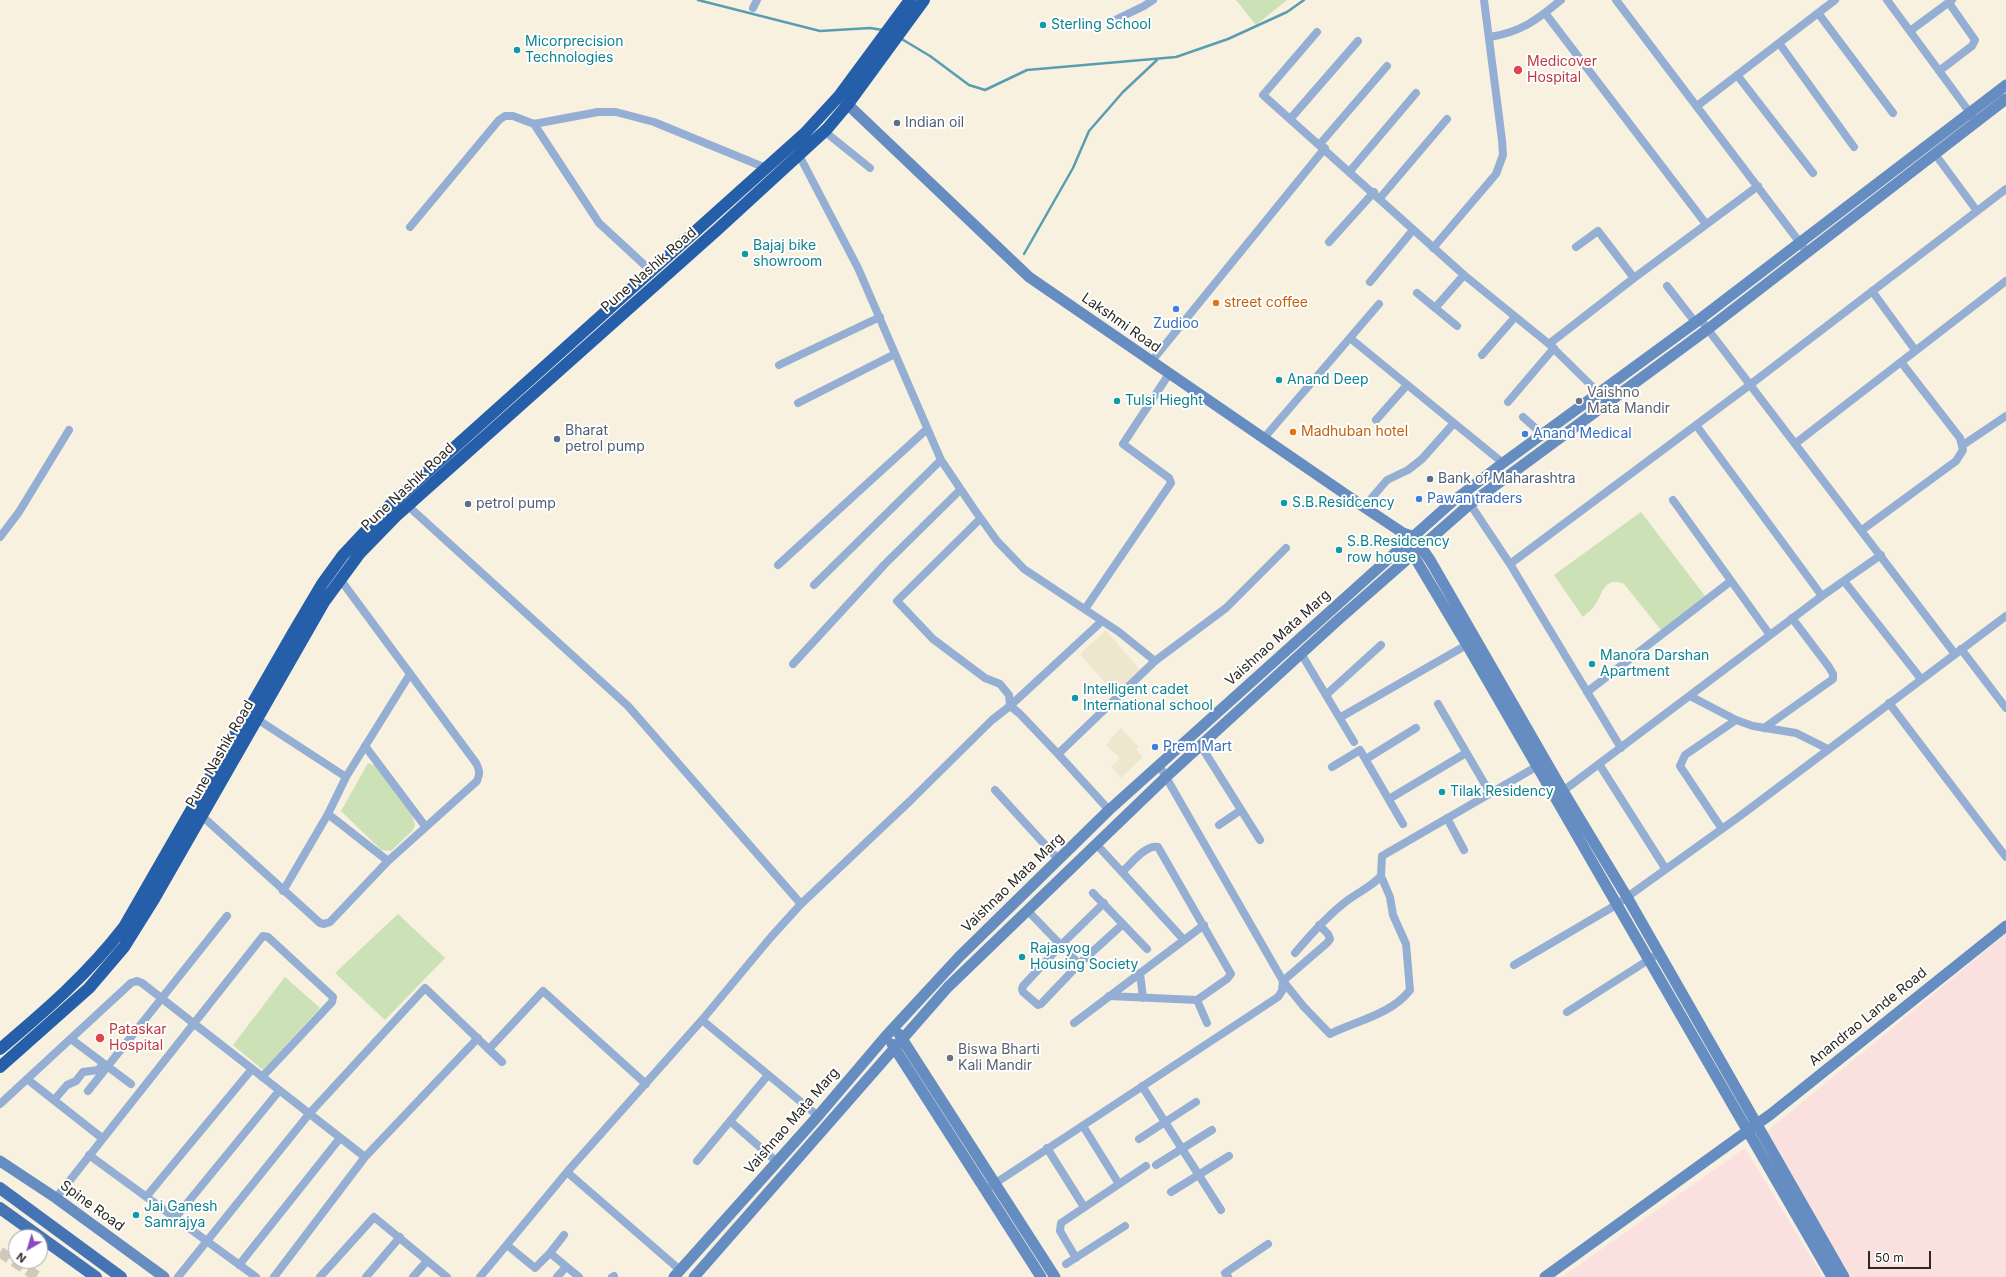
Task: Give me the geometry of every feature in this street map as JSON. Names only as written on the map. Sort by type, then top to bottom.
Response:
[{"type":"highway","name":"Pune Nashik Road","points":[[0,1067],[84,993],[111,963],[143,918],[308,629],[340,579],[360,553],[408,505],[824,131],[910,0]]},
{"type":"highway","name":"Pune Nashik Road","points":[[0,1049],[82,977],[106,951],[124,927],[293,633],[322,584],[343,555],[389,506],[805,133],[844,100],[924,0]]},
{"type":"main road","name":"Vaishnao Mata Marg","points":[[677,1274],[818,1116],[894,1027],[959,957],[1109,810],[1408,538],[1452,502],[1698,320],[2006,85]]},
{"type":"main road","name":"Vaishnao Mata Marg","points":[[694,1277],[948,987],[1166,777],[1417,550],[1470,504],[1708,329],[2006,99]]},
{"type":"main road","name":"Lakshmi Road","points":[[844,100],[1029,278],[1408,538],[1417,550],[1559,794]]},
{"type":"main road","points":[[1559,794],[1626,897],[1659,954],[1832,1277]]},
{"type":"main road","points":[[1559,794],[1616,905],[1648,960],[1844,1277]]},
{"type":"main road","name":"Anandrao Lande Road","points":[[1545,1277],[1771,1114],[2006,926]]},
{"type":"main road","points":[[894,1027],[1055,1277]]},
{"type":"main road","points":[[886,1036],[1042,1277]]},
{"type":"main road","name":"Spine Road","points":[[0,1161],[56,1198],[164,1277]]},
{"type":"main road","points":[[0,1188],[121,1277]]},
{"type":"main road","points":[[0,1208],[96,1277]]},
{"type":"street","points":[[753,8],[757,0]]},
{"type":"street","points":[[1113,21],[1153,0]]},
{"type":"street","points":[[1433,248],[1496,174],[1501,164],[1502,140],[1490,37],[1484,0]]},
{"type":"street","points":[[1490,37],[1516,32],[1532,23],[1561,0]]},
{"type":"street","points":[[1616,0],[1807,252]]},
{"type":"street","points":[[1697,106],[1835,0]]},
{"type":"street","points":[[1887,0],[1977,122]]},
{"type":"street","points":[[1910,31],[1951,1],[1975,40],[1972,46],[1939,71]]},
{"type":"street","points":[[1545,13],[1706,224]]},
{"type":"street","points":[[1818,13],[1893,113]]},
{"type":"street","points":[[1317,32],[1263,95],[1377,195],[1413,230],[1464,275],[1552,346],[1609,403]]},
{"type":"street","points":[[1290,118],[1358,41]]},
{"type":"street","points":[[1779,43],[1854,147]]},
{"type":"street","points":[[1151,362],[1387,66]]},
{"type":"street","points":[[1737,75],[1813,173]]},
{"type":"street","points":[[1350,171],[1416,93]]},
{"type":"street","points":[[410,227],[499,120],[505,116],[513,116],[534,124],[598,112],[616,112],[654,122],[766,168]]},
{"type":"street","points":[[1329,242],[1377,195],[1447,119]]},
{"type":"street","points":[[534,124],[599,223],[651,271]]},
{"type":"street","points":[[824,131],[870,168]]},
{"type":"street","points":[[1935,154],[1977,211]]},
{"type":"street","points":[[799,155],[843,236],[880,317],[941,460],[980,519],[997,541],[1024,569],[1102,621],[1155,662]]},
{"type":"street","points":[[1508,402],[1552,346],[1634,278],[1758,186]]},
{"type":"street","points":[[1510,564],[1696,425],[2006,189]]},
{"type":"street","points":[[1370,282],[1413,230]]},
{"type":"street","points":[[1576,247],[1598,231],[1634,278]]},
{"type":"street","points":[[1435,308],[1464,275]]},
{"type":"street","points":[[1796,443],[2006,281]]},
{"type":"street","points":[[1667,286],[1708,329],[1881,555],[2006,708]]},
{"type":"street","points":[[1872,291],[1915,350]]},
{"type":"street","points":[[1417,293],[1457,326]]},
{"type":"street","points":[[1264,438],[1379,304]]},
{"type":"street","points":[[779,365],[880,317]]},
{"type":"street","points":[[1482,355],[1515,317]]},
{"type":"street","points":[[1350,338],[1503,464]]},
{"type":"street","points":[[798,403],[895,354]]},
{"type":"street","points":[[1862,530],[1956,461],[1963,450],[1963,445],[1960,438],[1901,362]]},
{"type":"street","points":[[1085,609],[1171,483],[1170,478],[1123,444],[1169,374]]},
{"type":"street","points":[[1376,420],[1407,385]]},
{"type":"street","points":[[1963,445],[2006,416]]},
{"type":"street","points":[[1523,417],[1542,434]]},
{"type":"street","points":[[1364,507],[1386,480],[1408,470],[1422,459],[1454,423]]},
{"type":"street","points":[[1696,425],[1822,596]]},
{"type":"street","points":[[778,565],[927,429]]},
{"type":"street","points":[[0,537],[19,512],[69,430]]},
{"type":"street","points":[[814,586],[941,460]]},
{"type":"street","points":[[793,664],[880,569],[960,490]]},
{"type":"street","points":[[1673,500],[1770,635]]},
{"type":"street","points":[[1470,504],[1510,564],[1621,748]]},
{"type":"street","points":[[408,505],[628,706],[801,904]]},
{"type":"street","points":[[980,519],[897,600],[933,639],[985,678],[1000,684],[1009,695],[1010,706],[1019,713],[1109,810]]},
{"type":"street","points":[[1058,754],[1155,662],[1226,608],[1286,548]]},
{"type":"street","points":[[1559,794],[1792,618],[1881,555]]},
{"type":"street","points":[[202,816],[283,891],[320,923],[324,924],[330,922],[388,861],[480,776],[480,770],[340,579]]},
{"type":"street","points":[[1844,581],[1921,679]]},
{"type":"street","points":[[1587,692],[1732,582]]},
{"type":"street","points":[[1514,965],[1616,905],[1665,868],[1722,829],[2006,616]]},
{"type":"street","points":[[1764,728],[1833,679],[1833,674],[1829,667],[1792,618]]},
{"type":"street","points":[[480,1277],[567,1172],[702,1020],[771,937],[801,904],[910,801],[992,720],[1010,706],[1102,621]]},
{"type":"street","points":[[1341,717],[1471,642]]},
{"type":"street","points":[[1326,694],[1381,645]]},
{"type":"street","points":[[1302,655],[1341,717],[1354,742]]},
{"type":"street","points":[[283,891],[328,814],[346,777],[410,674]]},
{"type":"street","points":[[1690,696],[1736,720],[1764,728],[1796,733],[1828,749]]},
{"type":"street","points":[[1889,703],[2006,857]]},
{"type":"street","points":[[1438,704],[1490,793]]},
{"type":"street","points":[[257,719],[346,777]]},
{"type":"street","points":[[1722,829],[1680,766],[1685,755],[1736,720]]},
{"type":"street","points":[[1366,760],[1416,728]]},
{"type":"street","points":[[365,746],[426,826]]},
{"type":"street","points":[[1201,746],[1260,840]]},
{"type":"street","points":[[1332,767],[1360,750],[1403,824]]},
{"type":"street","points":[[1389,799],[1466,753]]},
{"type":"street","points":[[1159,765],[1283,981],[1304,1008],[1330,1034],[1376,1014],[1403,999],[1410,990],[1406,944],[1393,915],[1390,896],[1381,876],[1382,856],[1541,764]]},
{"type":"street","points":[[1599,764],[1665,868]]},
{"type":"street","points":[[995,790],[1058,859]]},
{"type":"street","points":[[1219,825],[1242,810]]},
{"type":"street","points":[[328,814],[388,861]]},
{"type":"street","points":[[1447,818],[1464,850]]},
{"type":"street","points":[[1097,845],[1184,940]]},
{"type":"street","points":[[1110,996],[1197,1000],[1227,979],[1231,974],[1158,847],[1153,846],[1148,849],[1122,872]]},
{"type":"street","points":[[1295,953],[1319,925],[1349,899],[1372,886],[1381,876]]},
{"type":"street","points":[[1093,893],[1147,948]]},
{"type":"street","points":[[1104,903],[1061,944],[1023,986],[1022,989],[1024,992],[1038,1005],[1079,964],[1123,924]]},
{"type":"street","points":[[1027,910],[1079,964]]},
{"type":"street","points":[[88,1091],[106,1066],[162,999],[227,916]]},
{"type":"street","points":[[1074,1023],[1204,925]]},
{"type":"street","points":[[985,1190],[1278,997],[1282,991],[1283,981],[1330,939],[1328,934],[1319,925]]},
{"type":"street","points":[[56,1198],[263,936],[268,937],[334,997],[332,1002],[262,1077]]},
{"type":"street","points":[[1567,1012],[1659,954]]},
{"type":"street","points":[[1140,973],[1143,998]]},
{"type":"street","points":[[0,1104],[132,983],[137,981],[365,1157]]},
{"type":"street","points":[[178,1277],[309,1114],[425,988],[502,1062]]},
{"type":"street","points":[[489,1049],[543,991],[646,1084]]},
{"type":"street","points":[[1197,1000],[1207,1023]]},
{"type":"street","points":[[702,1020],[818,1116]]},
{"type":"street","points":[[274,1277],[365,1157],[478,1038]]},
{"type":"street","points":[[71,1039],[130,1084]]},
{"type":"street","points":[[54,1100],[66,1085],[76,1081],[83,1072],[98,1070],[106,1066]]},
{"type":"street","points":[[146,1197],[252,1069]]},
{"type":"street","points":[[697,1160],[768,1075]]},
{"type":"street","points":[[27,1079],[102,1138]]},
{"type":"street","points":[[1142,1086],[1221,1210]]},
{"type":"street","points":[[175,1218],[279,1091]]},
{"type":"street","points":[[1139,1139],[1196,1102]]},
{"type":"street","points":[[730,1122],[777,1162]]},
{"type":"street","points":[[1083,1126],[1119,1184]]},
{"type":"street","points":[[1156,1165],[1212,1130]]},
{"type":"street","points":[[239,1265],[340,1138]]},
{"type":"street","points":[[1047,1148],[1084,1207]]},
{"type":"street","points":[[89,1155],[256,1277]]},
{"type":"street","points":[[1171,1192],[1229,1156]]},
{"type":"street","points":[[1076,1258],[1060,1231],[1059,1227],[1061,1223],[1146,1166]]},
{"type":"street","points":[[567,1172],[677,1274]]},
{"type":"street","points":[[320,1277],[374,1217],[447,1277]]},
{"type":"street","points":[[1066,1264],[1125,1226]]},
{"type":"street","points":[[507,1245],[535,1268],[550,1253],[564,1235]]},
{"type":"street","points":[[366,1277],[400,1237]]},
{"type":"street","points":[[1228,1277],[1225,1273],[1268,1244]]},
{"type":"street","points":[[550,1253],[579,1277]]},
{"type":"street","points":[[413,1277],[427,1261]]},
{"type":"street","points":[[557,1277],[566,1267]]},
{"type":"shaded area","points":[[1106,630],[1140,670],[1115,694],[1080,654]]},
{"type":"shaded area","points":[[1121,728],[1139,747],[1136,749],[1143,757],[1121,778],[1111,767],[1120,758],[1106,745]]},
{"type":"shaded area","points":[[2006,934],[2006,1277],[1851,1277],[1765,1133]]},
{"type":"shaded area","points":[[1745,1148],[1823,1277],[1562,1277]]},
{"type":"green space","points":[[1236,0],[1287,0],[1256,25]]},
{"type":"green space","points":[[1641,512],[1705,596],[1661,630],[1624,584],[1612,582],[1605,587],[1594,607],[1583,617],[1554,575]]},
{"type":"green space","points":[[368,763],[376,766],[412,815],[415,825],[413,830],[391,851],[381,850],[341,811]]},
{"type":"green space","points":[[398,914],[445,958],[385,1020],[335,973]]},
{"type":"green space","points":[[285,977],[320,1008],[263,1070],[233,1045]]},
{"type":"waterway","points":[[698,0],[820,31],[870,28],[883,30]]},
{"type":"waterway","points":[[900,38],[930,56],[969,85],[985,90],[1027,70],[1176,57],[1228,39],[1287,12],[1304,0]]},
{"type":"waterway","points":[[1024,254],[1073,168],[1089,131],[1123,92],[1157,60]]},
{"type":"tunnel","points":[[0,1252],[38,1277]]},
{"type":"place","name":"Sterling School","points":[[1043,25]]},
{"type":"place","name":"Micorprecision Technologies","points":[[517,50]]},
{"type":"place","name":"Medicover Hospital","points":[[1518,70]]},
{"type":"place","name":"Indian oil","points":[[897,123]]},
{"type":"place","name":"Bajaj bike showroom","points":[[745,254]]},
{"type":"place","name":"street coffee","points":[[1216,303]]},
{"type":"place","name":"Zudioo","points":[[1176,309]]},
{"type":"place","name":"Anand Deep","points":[[1279,380]]},
{"type":"place","name":"Tulsi Hieght","points":[[1117,401]]},
{"type":"place","name":"Vaishno Mata Mandir","points":[[1579,401]]},
{"type":"place","name":"Madhuban hotel","points":[[1293,432]]},
{"type":"place","name":"Anand Medical","points":[[1525,434]]},
{"type":"place","name":"Bharat petrol pump","points":[[557,439]]},
{"type":"place","name":"Bank of Maharashtra","points":[[1430,479]]},
{"type":"place","name":"Pawan traders","points":[[1419,499]]},
{"type":"place","name":"S.B.Residcency","points":[[1284,503]]},
{"type":"place","name":"petrol pump","points":[[468,504]]},
{"type":"place","name":"S.B.Residcency row house","points":[[1339,550]]},
{"type":"place","name":"Manora Darshan Apartment","points":[[1592,664]]},
{"type":"place","name":"Intelligent cadet International school","points":[[1075,698]]},
{"type":"place","name":"Prem Mart","points":[[1155,747]]},
{"type":"place","name":"Tilak Residency","points":[[1442,792]]},
{"type":"place","name":"Rajasyog Housing Society","points":[[1022,957]]},
{"type":"place","name":"Pataskar Hospital","points":[[100,1038]]},
{"type":"place","name":"Biswa Bharti Kali Mandir","points":[[950,1058]]},
{"type":"place","name":"Jai Ganesh Samrajya","points":[[136,1215]]}]
